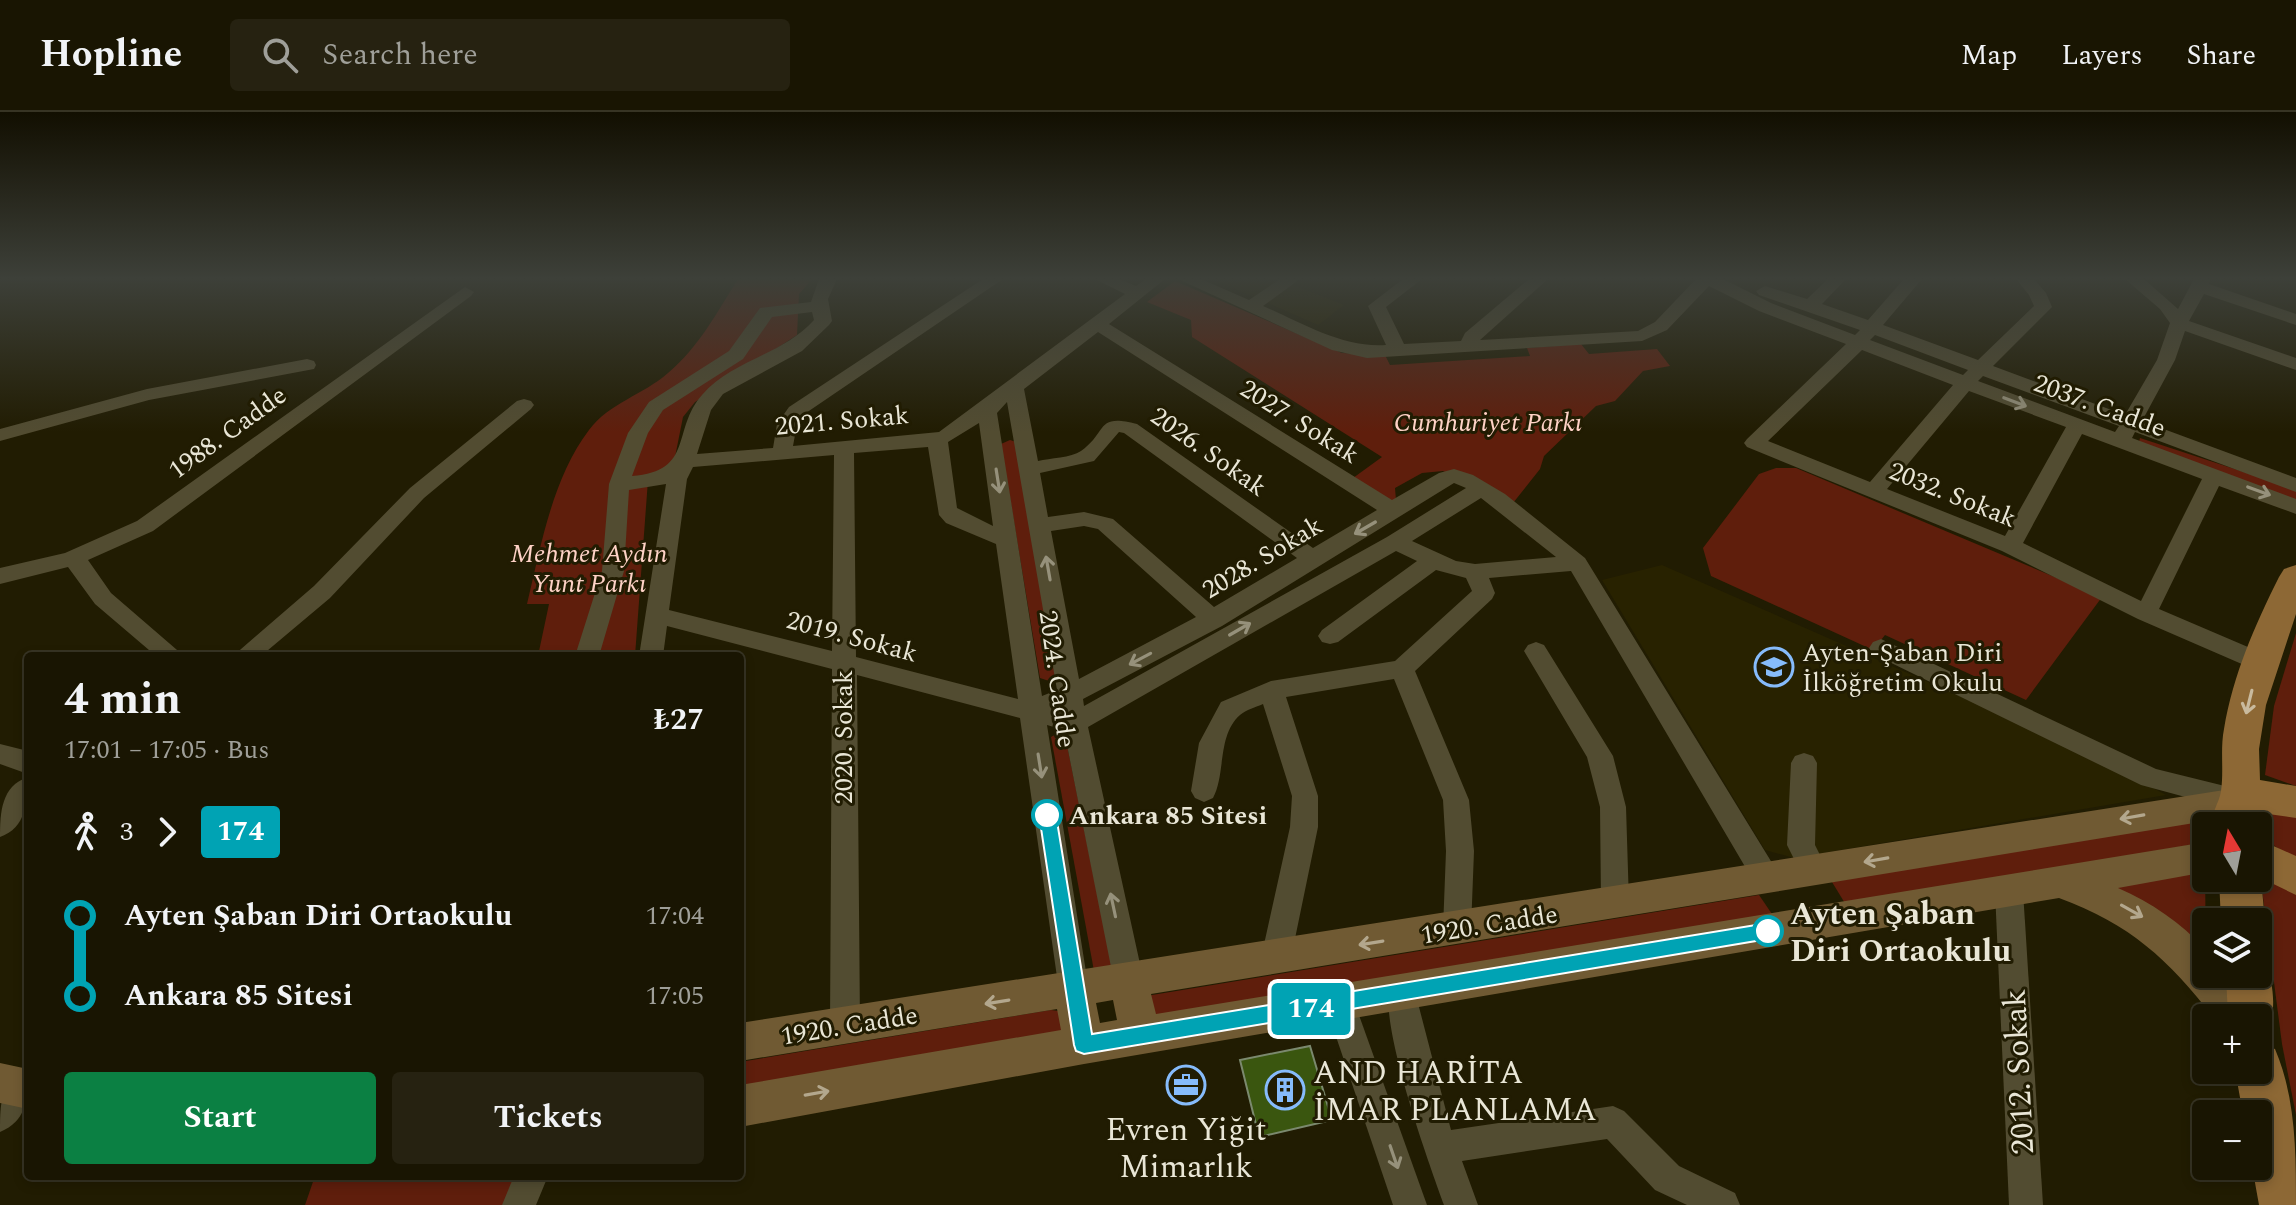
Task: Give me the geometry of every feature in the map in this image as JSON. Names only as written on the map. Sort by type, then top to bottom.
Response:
[{"type":"main road","points":[[2296,577],[2260,662],[2239,751],[2238,807],[2267,795],[2296,802]]},
{"type":"main road","name":"1920. Cadde","points":[[744,1041],[1814,871],[2238,807]]},
{"type":"main road","name":"1920. Cadde","points":[[744,1105],[1140,1035],[1402,994],[2192,859]]},
{"type":"main road","points":[[2272,864],[2296,877]]},
{"type":"main road","points":[[1814,871],[1845,918]]},
{"type":"main road","points":[[1767,879],[1797,926]]},
{"type":"main road","points":[[2059,882],[2122,905],[2164,932],[2207,977],[2227,1004]]},
{"type":"main road","points":[[1129,982],[1140,1035]]},
{"type":"main road","points":[[1074,991],[1084,1045]]},
{"type":"main road","points":[[2262,1084],[2284,1205]]},
{"type":"street","name":"1988. Cadde","points":[[0,576],[75,557],[112,543],[170,509],[413,330]]},
{"type":"street","points":[[588,652],[613,571],[619,484],[638,433],[656,406],[736,355],[753,330]]},
{"type":"street","points":[[652,652],[677,479],[687,461],[705,403],[728,383],[797,349],[817,330]]},
{"type":"street","points":[[782,454],[787,424],[796,411],[918,330]]},
{"type":"street","points":[[991,405],[1089,330]]},
{"type":"street","name":"2027. Sokak","points":[[1107,330],[1394,511]]},
{"type":"street","points":[[1303,330],[1349,350],[1398,351],[1642,336],[1653,330]]},
{"type":"street","points":[[1388,330],[1398,351]]},
{"type":"street","points":[[1469,347],[1471,337],[1479,330]]},
{"type":"street","name":"2037. Cadde","points":[[1848,330],[2124,433],[2296,485]]},
{"type":"street","name":"2037. Cadde","points":[[1857,330],[1866,335]]},
{"type":"street","points":[[1866,335],[1870,330]]},
{"type":"street","points":[[1873,492],[1972,376],[2019,330]]},
{"type":"street","points":[[2124,433],[2166,360],[2177,330]]},
{"type":"street","points":[[2199,330],[2296,364]]},
{"type":"street","name":"2032. Sokak","points":[[1866,335],[1754,443],[2010,546],[2146,613],[2260,662]]},
{"type":"street","points":[[0,435],[147,395],[307,365]]},
{"type":"street","name":"2037. Cadde","points":[[1972,376],[2077,425],[2124,433],[2214,475],[2296,507]]},
{"type":"street","name":"2024. Cadde","points":[[1014,388],[1075,723],[1129,982]]},
{"type":"street","points":[[250,652],[322,592],[417,493],[524,405]]},
{"type":"street","name":"2021. Sokak","points":[[687,461],[844,449],[937,438],[946,436],[991,405]]},
{"type":"street","name":"2024. Cadde","points":[[991,405],[987,413],[1074,991]]},
{"type":"street","points":[[965,423],[991,435],[1023,432]]},
{"type":"street","name":"2026. Sokak","points":[[1030,469],[1087,457],[1114,425],[1130,428],[1312,558]]},
{"type":"street","points":[[2010,546],[2077,425]]},
{"type":"street","points":[[937,438],[947,510],[954,518],[1008,541]]},
{"type":"street","name":"2020. Sokak","points":[[844,449],[845,1025]]},
{"type":"street","points":[[619,484],[656,481],[687,461]]},
{"type":"street","points":[[2146,613],[2214,475]]},
{"type":"street","name":"2028. Sokak","points":[[1031,712],[1070,696],[1214,620],[1394,511],[1438,479],[1454,476],[1481,488],[1577,563]]},
{"type":"street","name":"2028. Sokak","points":[[1075,723],[1395,542],[1481,488]]},
{"type":"street","points":[[1041,525],[1084,519],[1105,524],[1214,620]]},
{"type":"street","points":[[1395,542],[1451,568],[1475,572],[1577,563],[1767,879]]},
{"type":"street","points":[[75,557],[79,568],[114,609],[167,652]]},
{"type":"street","points":[[1330,636],[1434,560]]},
{"type":"street","points":[[1204,791],[1212,743],[1230,709],[1271,690],[1402,669],[1422,647],[1484,593],[1475,572]]},
{"type":"street","name":"2019. Sokak","points":[[658,615],[1075,723]]},
{"type":"street","points":[[1881,648],[2150,778],[2238,807]]},
{"type":"street","points":[[1536,651],[1600,756],[1613,807],[1615,903]]},
{"type":"street","points":[[1402,669],[1456,800],[1460,851],[1457,929]]},
{"type":"street","points":[[1271,690],[1305,796],[1304,827],[1276,958]]},
{"type":"street","points":[[0,754],[24,760]]},
{"type":"street","points":[[1804,763],[1801,845],[1814,871]]},
{"type":"street","points":[[0,826],[24,793]]},
{"type":"street","name":"2012. Sokak","points":[[2009,891],[2026,1205]]},
{"type":"street","points":[[1402,994],[1410,1047],[1439,1148],[1461,1205]]},
{"type":"street","points":[[1340,1004],[1410,1205]]},
{"type":"street","points":[[1439,1148],[1613,1122],[1667,1178],[1723,1205]]},
{"type":"street","points":[[519,1205],[529,1180]]},
{"type":"shaded area","name":"Ayten-Şaban Diri İlköğretim Okulu","points":[[1662,565],[2092,754],[2166,795],[1794,858],[1765,850],[1602,580]]},
{"type":"green space","name":"Mehmet Aydın Yunt Parkı","points":[[706,330],[797,330],[797,335],[695,402],[683,417],[674,462],[648,480],[635,652],[539,652],[549,604],[527,604],[549,514],[576,449],[606,413],[658,381],[689,352]]},
{"type":"green space","name":"Cumhuriyet Parkı","points":[[1192,330],[1289,330],[1342,353],[1385,355],[1390,365],[1530,356],[1527,348],[1581,344],[1589,354],[1657,349],[1670,366],[1643,371],[1615,401],[1596,406],[1544,456],[1540,469],[1513,503],[1443,471],[1422,473],[1395,488],[1396,500],[1382,508],[1342,486],[1382,457],[1192,337]]},
{"type":"green space","points":[[2140,438],[2296,489],[2296,501],[2139,442]]},
{"type":"green space","points":[[1010,440],[1016,442],[1055,677],[1052,682],[1040,678],[1001,444]]},
{"type":"green space","points":[[1776,468],[1796,468],[2102,597],[2026,700],[1885,635],[1873,650],[1711,576],[1703,548],[1759,474]]},
{"type":"green space","points":[[2296,633],[2296,786],[2265,775],[2274,706]]},
{"type":"green space","points":[[1058,733],[1065,735],[1112,967],[1094,971],[1051,737]]},
{"type":"green space","points":[[2269,810],[2296,814],[2296,858],[2272,843],[2272,812],[2266,812]]},
{"type":"green space","points":[[2192,818],[2192,845],[1846,905],[1832,882]]},
{"type":"green space","points":[[2192,872],[2192,892],[2205,892],[2205,908],[2192,908],[2192,951],[2105,890]]},
{"type":"green space","points":[[2272,879],[2296,888],[2296,1115],[2282,1044],[2272,967],[2272,908],[2264,908],[2262,892],[2272,892]]},
{"type":"green space","points":[[1759,895],[1772,914],[1159,1020],[1146,996]]},
{"type":"green space","points":[[1051,1010],[1058,1011],[1067,1030],[744,1093],[744,1061]]},
{"type":"green space","points":[[314,1180],[513,1180],[503,1205],[305,1205]]},
{"type":"building","name":"AND HARİTA İMAR PLANLAMA","points":[[1310,1046],[1332,1120],[1259,1137],[1240,1060]]},
{"type":"bus line","name":"174","points":[[1047,815],[1084,1045],[1768,931]]},
{"type":"place","name":"Ayten-Şaban Diri İlköğretim Okulu","points":[[1774,667]]},
{"type":"place","name":"Ankara 85 Sitesi","points":[[1047,815]]},
{"type":"place","name":"Ayten Şaban Diri Ortaokulu","points":[[1768,931]]},
{"type":"place","name":"Evren Yiğit Mimarlık","points":[[1186,1085]]},
{"type":"place","name":"AND HARİTA İMAR PLANLAMA","points":[[1285,1090]]}]
